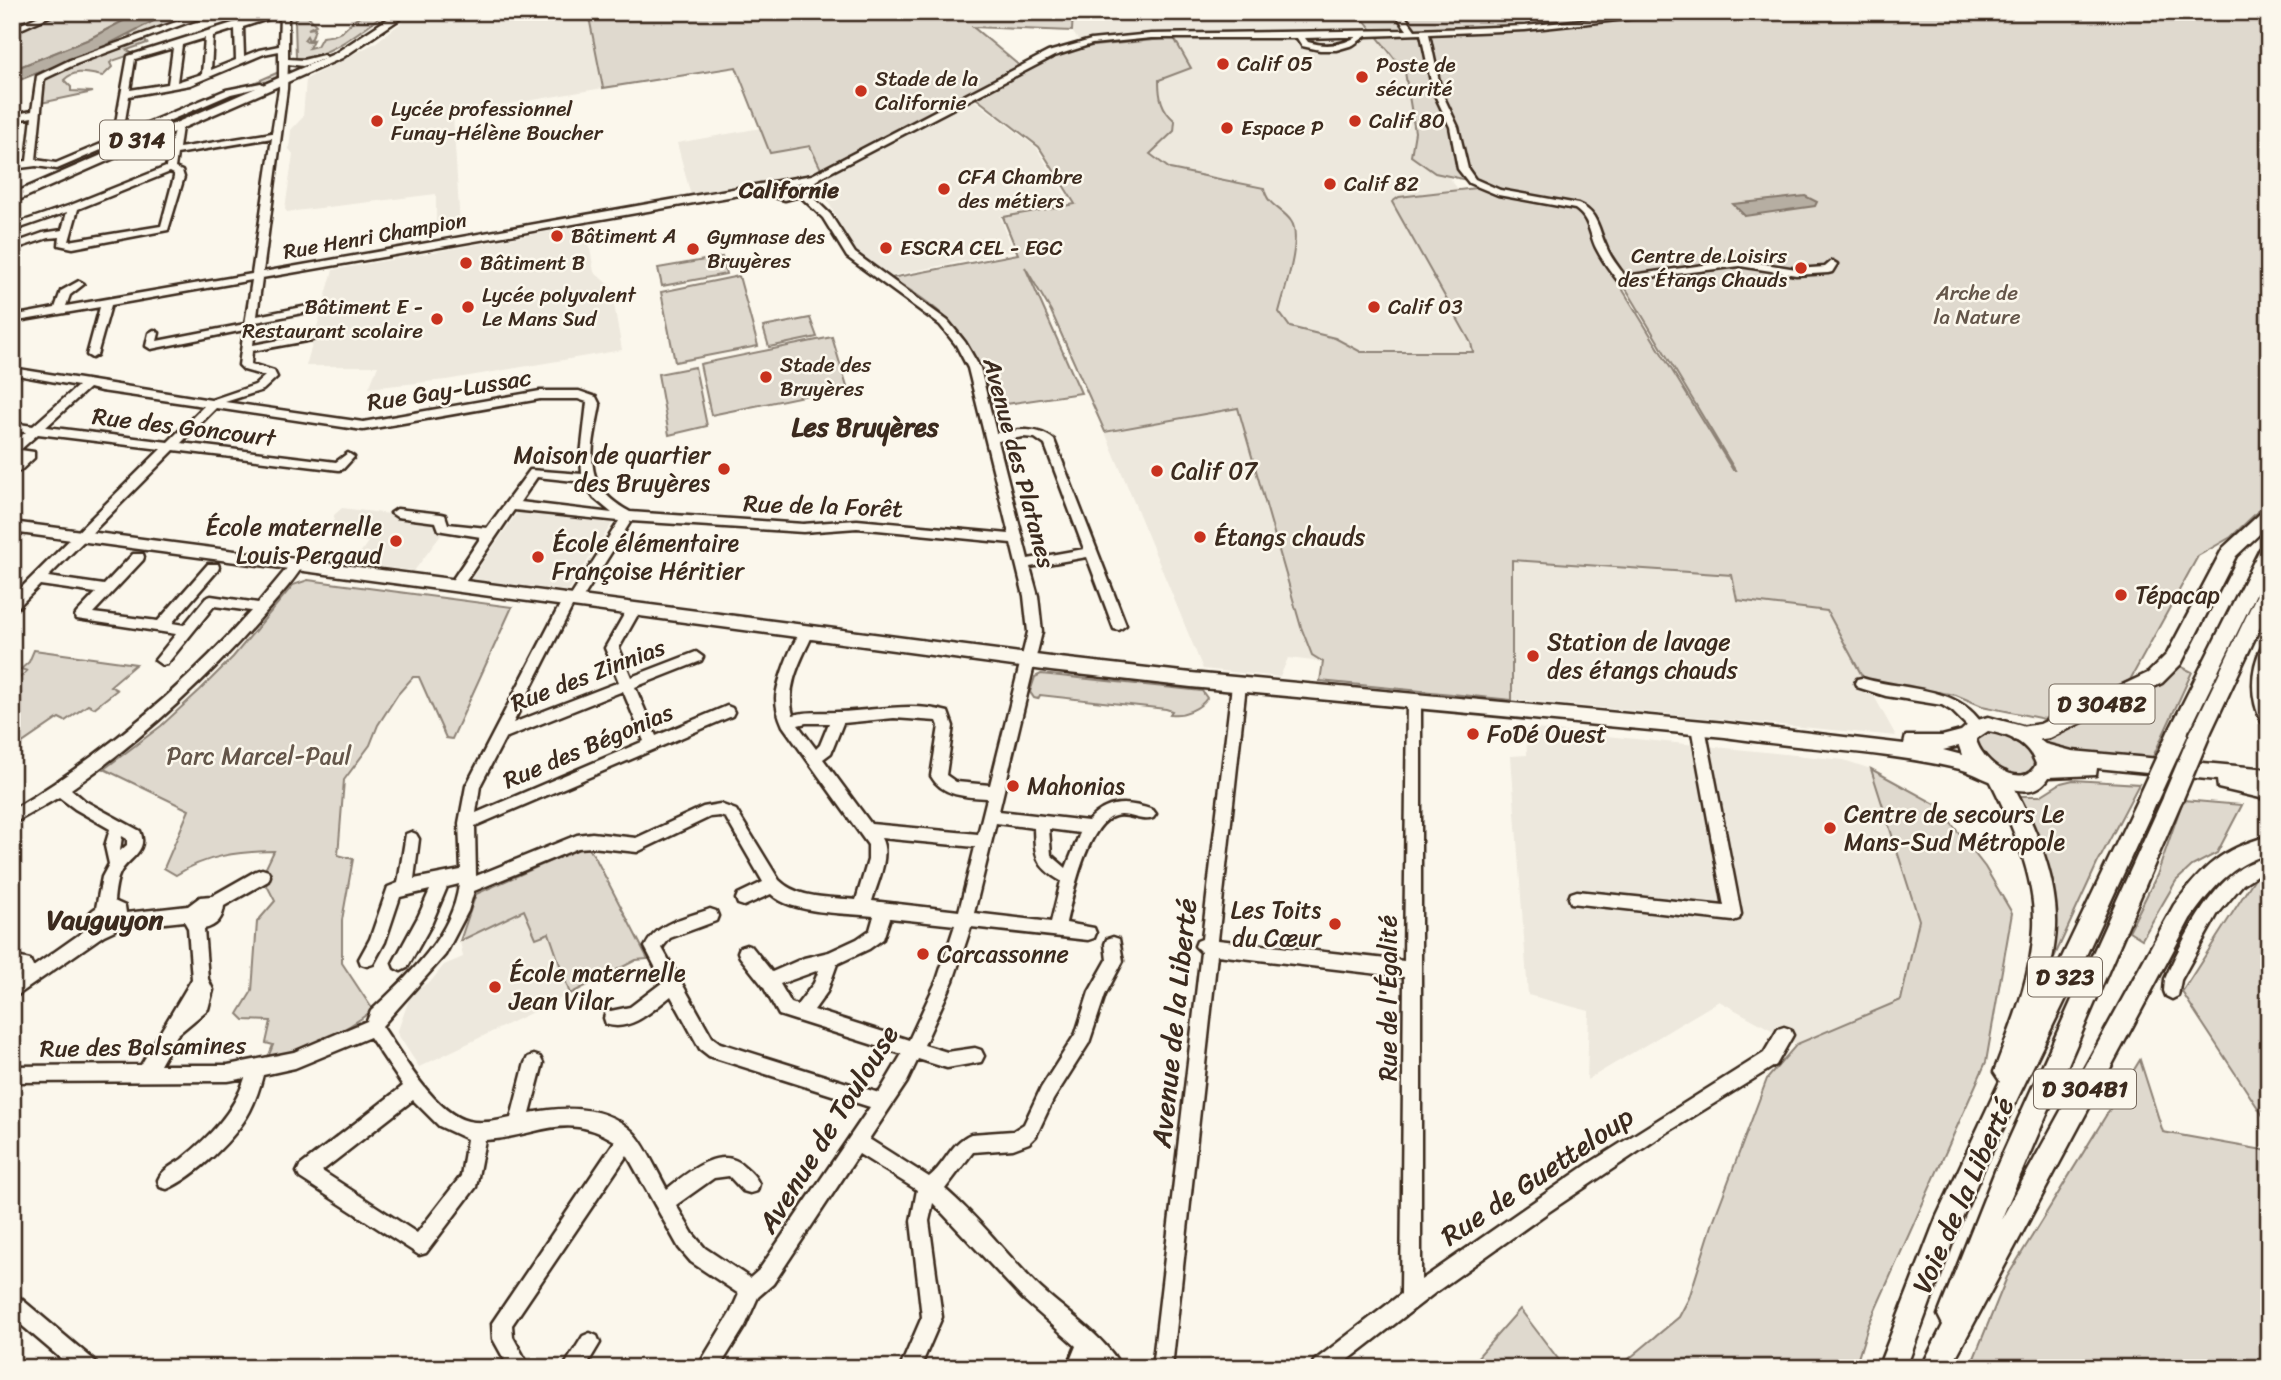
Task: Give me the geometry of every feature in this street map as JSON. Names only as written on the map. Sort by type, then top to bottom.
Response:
[{"type":"highway","name":"D 304B2","points":[[2021,734],[2043,732],[2155,678],[2174,659],[2228,552],[2269,515]]},
{"type":"highway","name":"Voie de la Liberté","points":[[1892,1368],[1946,1224],[1976,1156],[2064,979],[2178,733],[2269,549]]},
{"type":"highway","name":"Voie de la Liberté","points":[[1933,1368],[2006,1175],[2060,1058],[2200,734],[2269,588]]},
{"type":"highway","points":[[2269,652],[2262,692],[2269,717]]},
{"type":"highway","points":[[1976,1156],[2024,1021],[2042,952],[2045,923],[2033,859],[2012,800],[1999,778]]},
{"type":"highway","name":"D 304B1","points":[[1933,1368],[2182,912],[2220,864],[2237,855],[2269,845]]},
{"type":"main road","name":"D 314","points":[[286,79],[365,35],[397,12]]},
{"type":"main road","name":"D 314","points":[[12,196],[55,171],[338,56],[405,12]]},
{"type":"main road","name":"D 314","points":[[12,196],[178,127],[265,86]]},
{"type":"main road","points":[[12,527],[1030,661],[1239,685],[1698,727],[1923,753],[1979,766],[1999,778],[2014,782],[2031,781],[2041,775],[2044,769],[2039,750]]},
{"type":"main road","points":[[1725,730],[1788,730],[1942,743],[1972,732],[2001,726],[2021,734],[2039,750],[2072,758],[2269,777]]},
{"type":"main road","points":[[1972,732],[1969,752],[1979,766]]},
{"type":"main road","points":[[2044,769],[2219,783],[2269,792]]},
{"type":"street","points":[[16,29],[27,12]]},
{"type":"street","points":[[16,29],[55,12]]},
{"type":"street","points":[[31,164],[40,78],[73,62],[212,12]]},
{"type":"street","points":[[12,605],[213,404],[227,395],[260,387],[269,379],[270,373],[245,365],[286,79],[283,12],[131,58],[116,141]]},
{"type":"street","points":[[1398,12],[1413,33]]},
{"type":"street","points":[[787,198],[820,174],[1051,54],[1080,44],[1119,38],[1185,34],[1348,35],[1360,38],[1525,28],[1687,12]]},
{"type":"street","points":[[239,24],[240,61]]},
{"type":"street","points":[[1425,32],[1437,91],[1454,127],[1463,169],[1472,181],[1498,192],[1578,206],[1585,210],[1595,225],[1600,244],[1622,279],[1740,263],[1796,272],[1828,270],[1832,264]]},
{"type":"street","points":[[206,75],[209,34]]},
{"type":"street","points":[[1300,36],[1305,44],[1318,47],[1347,45],[1360,38]]},
{"type":"street","points":[[172,85],[178,43]]},
{"type":"street","points":[[124,94],[172,85],[206,75],[262,52],[284,48]]},
{"type":"street","points":[[285,61],[303,64],[323,57]]},
{"type":"street","points":[[13,167],[31,164],[55,171],[229,92],[265,86]]},
{"type":"street","points":[[12,118],[36,113]]},
{"type":"street","points":[[170,169],[178,127]]},
{"type":"street","points":[[172,152],[276,135]]},
{"type":"street","points":[[12,228],[170,169],[179,173],[167,223],[161,230],[73,245],[63,243],[74,207]]},
{"type":"street","points":[[777,189],[799,187]]},
{"type":"street","name":"Avenue des Platanes","points":[[799,187],[806,198],[827,216],[851,255],[877,276],[926,308],[953,333],[974,368],[1035,615],[1030,661]]},
{"type":"street","name":"Rue Henri Champion","points":[[12,319],[745,190],[777,189]]},
{"type":"street","name":"Avenue des Platanes","points":[[777,189],[787,198],[816,211],[843,257],[869,276],[877,276]]},
{"type":"street","points":[[12,247],[47,235],[66,233]]},
{"type":"street","points":[[59,311],[65,293],[79,284]]},
{"type":"street","points":[[92,355],[107,302]]},
{"type":"street","points":[[154,333],[151,346],[318,307]]},
{"type":"street","points":[[247,349],[312,337]]},
{"type":"street","name":"Rue Gay-Lussac","points":[[12,371],[86,385],[363,426],[540,395],[579,395],[592,400],[594,405],[585,467],[586,478]]},
{"type":"street","points":[[12,452],[86,385]]},
{"type":"street","name":"Rue des Goncourt","points":[[12,427],[339,466],[348,457]]},
{"type":"street","points":[[992,438],[1031,433],[1046,439],[1057,461],[1119,625]]},
{"type":"street","points":[[12,452],[30,455],[16,468],[12,467]]},
{"type":"street","points":[[456,585],[534,473],[586,478],[601,498],[628,516]]},
{"type":"street","name":"Rue de la Forêt","points":[[511,505],[609,517],[803,528],[857,524],[1016,539]]},
{"type":"street","points":[[397,513],[441,518],[443,527],[478,533],[491,532]]},
{"type":"street","name":"Rue des Balsamines","points":[[12,1074],[228,1073],[256,1070],[295,1060],[373,1027],[377,1017],[435,957],[458,916],[467,882],[467,806],[473,786],[572,600],[628,516]]},
{"type":"street","points":[[1023,564],[1091,552]]},
{"type":"street","points":[[138,557],[82,616],[187,630]]},
{"type":"street","points":[[12,818],[60,789],[118,748],[169,706],[225,651],[298,564]]},
{"type":"street","points":[[161,626],[213,567]]},
{"type":"street","points":[[37,580],[107,590]]},
{"type":"street","points":[[186,598],[262,608]]},
{"type":"street","points":[[162,660],[211,601]]},
{"type":"street","points":[[634,608],[612,648],[652,744]]},
{"type":"street","points":[[807,632],[783,691],[781,703],[788,722],[876,843],[876,860],[862,907]]},
{"type":"street","name":"Rue des Zinnias","points":[[498,735],[696,657]]},
{"type":"street","name":"Avenue de Toulouse","points":[[707,1368],[738,1319],[751,1290],[766,1277],[884,1103],[915,1049],[944,981],[965,919],[1030,661]]},
{"type":"street","points":[[1862,683],[1879,692],[1935,697],[1956,707],[1972,732]]},
{"type":"street","name":"Avenue de la Liberté","points":[[1162,1368],[1206,947],[1239,685]]},
{"type":"street","name":"Rue de l'Égalité","points":[[1412,1296],[1414,701]]},
{"type":"street","name":"Rue des Bégonias","points":[[467,823],[727,712]]},
{"type":"street","points":[[788,722],[806,717],[838,718],[894,712],[943,716],[946,726],[937,776],[946,787],[996,792]]},
{"type":"street","points":[[815,758],[826,748],[838,718]]},
{"type":"street","points":[[1577,898],[1733,914],[1698,727]]},
{"type":"street","points":[[60,789],[118,828],[135,836],[136,841],[127,857],[117,864],[110,877],[110,915]]},
{"type":"street","points":[[1057,930],[1068,877],[1092,828],[1103,815],[1114,809],[1148,814]]},
{"type":"street","points":[[367,959],[376,943],[394,892],[405,887],[441,881],[467,882],[577,842],[637,845],[708,811],[720,810],[731,814],[773,885],[782,894],[797,900],[1088,933]]},
{"type":"street","points":[[990,816],[1092,828]]},
{"type":"street","points":[[1041,822],[1044,859],[1048,866],[1068,877]]},
{"type":"street","points":[[117,864],[111,854],[111,845],[118,828]]},
{"type":"street","points":[[869,830],[984,841]]},
{"type":"street","points":[[405,887],[411,839]]},
{"type":"street","points":[[2172,991],[2173,979],[2179,967],[2221,897],[2243,873],[2269,863]]},
{"type":"street","points":[[12,990],[100,929],[93,926],[93,920],[110,915],[194,918],[206,922],[215,914],[217,907],[214,903],[262,876]]},
{"type":"street","points":[[401,963],[425,920],[441,881]]},
{"type":"street","points":[[744,899],[773,885]]},
{"type":"street","points":[[769,981],[804,966],[831,959],[863,944],[877,934],[884,910]]},
{"type":"street","points":[[710,916],[664,933],[653,947],[706,1044],[715,1050],[884,1103]]},
{"type":"street","points":[[146,1073],[172,1029],[202,1003],[205,990],[200,981],[194,918]]},
{"type":"street","points":[[927,1187],[939,1182],[963,1148],[971,1143],[1013,1140],[1023,1137],[1030,1130],[1047,1094],[1083,1037],[1097,992],[1115,961],[1116,951],[1113,944]]},
{"type":"street","points":[[1206,947],[1413,970]]},
{"type":"street","points":[[746,952],[769,981],[785,1009],[947,1060],[975,1056]]},
{"type":"street","points":[[800,1015],[821,987],[831,959]]},
{"type":"street","points":[[12,963],[24,965],[28,979]]},
{"type":"street","points":[[612,1018],[634,1014],[673,984]]},
{"type":"street","points":[[373,1027],[433,1111],[446,1121],[478,1130],[518,1125],[556,1116],[584,1116],[606,1122],[628,1139],[686,1241],[698,1255],[751,1290]]},
{"type":"street","name":"Rue de Guetteloup","points":[[1321,1368],[1412,1296],[1613,1157],[1770,1059],[1784,1035]]},
{"type":"street","points":[[518,1125],[534,1063]]},
{"type":"street","points":[[167,1180],[184,1171],[237,1115],[244,1104],[256,1070]]},
{"type":"street","points":[[416,1087],[306,1172],[419,1246],[469,1180],[478,1130]]},
{"type":"street","points":[[520,1368],[503,1339],[502,1323],[604,1168],[628,1139]]},
{"type":"street","points":[[857,1142],[941,1197],[1030,1292],[1088,1343],[1111,1368]]},
{"type":"street","points":[[664,1202],[708,1170],[720,1166],[733,1168],[750,1184]]},
{"type":"street","points":[[911,1368],[932,1317],[920,1221],[927,1187]]},
{"type":"street","points":[[12,1304],[88,1368]]},
{"type":"street","points":[[573,1368],[590,1343]]},
{"type":"street","points":[[1077,1368],[1088,1343]]},
{"type":"shaded area","points":[[140,12],[171,12],[101,48],[12,83],[12,70],[87,40]]},
{"type":"shaded area","name":"Lycée professionnel Funay-Hélène Boucher","points":[[415,12],[437,16],[436,12],[588,12],[603,88],[453,114],[460,226],[436,231],[436,194],[287,212],[285,209],[293,154],[289,149],[291,130],[303,117],[306,79],[375,43]]},
{"type":"shaded area","points":[[1073,12],[1351,12],[1358,16],[1411,72],[1439,165],[1458,189],[1399,197],[1435,280],[1471,344],[1499,446],[1511,560],[1732,575],[1737,600],[1827,610],[1896,736],[1320,681],[1322,662],[1288,658],[1280,677],[1203,669],[1105,432],[1237,407],[1044,301],[1003,217],[1075,203],[1039,147],[972,95],[1048,59],[1083,47],[1072,31]]},
{"type":"shaded area","name":"CFA Chambre des métiers","points":[[974,100],[1036,147],[1070,203],[1000,216],[1013,251],[890,276],[852,249],[828,201],[822,178]]},
{"type":"shaded area","points":[[761,128],[770,152],[810,146],[821,169],[790,178],[691,196],[677,143]]},
{"type":"shaded area","points":[[1805,196],[1817,202],[1815,206],[1745,216],[1733,204]]},
{"type":"shaded area","name":"Lycée polyvalent Le Mans Sud","points":[[586,225],[594,272],[611,287],[622,350],[446,380],[369,388],[378,366],[306,366],[333,270]]},
{"type":"shaded area","name":"École élémentaire Françoise Héritier","points":[[521,507],[615,519],[568,591],[471,579]]},
{"type":"shaded area","name":"École maternelle Louis Pergaud","points":[[342,508],[438,520],[440,523],[435,530],[444,531],[414,571],[353,563],[368,542],[345,539],[344,528],[334,530],[334,515]]},
{"type":"shaded area","points":[[1526,728],[1844,760],[1871,769],[1919,920],[1901,1000],[1797,1044],[1719,1001],[1587,1080],[1589,1011],[1528,995],[1511,756],[1527,755]]},
{"type":"shaded area","name":"École maternelle Jean Vilar","points":[[524,910],[549,933],[570,994],[419,1067],[397,1033],[411,994],[432,980],[444,965],[463,957],[460,941]]},
{"type":"green space","points":[[62,12],[140,12],[87,40],[12,70],[12,33]]},
{"type":"green space","points":[[171,12],[215,12],[143,39],[147,43],[127,50],[133,54],[112,61],[112,67],[103,76],[78,73],[64,80],[71,87],[71,91],[93,92],[41,103],[44,72],[119,42],[138,38],[127,34]]},
{"type":"green space","points":[[299,12],[326,12],[308,16],[316,25],[308,29],[315,28],[312,38],[307,41],[307,36],[304,40],[307,42],[313,40],[309,48],[317,46],[322,37],[342,32],[363,15],[361,12],[386,12],[331,49],[296,58],[295,20]]},
{"type":"green space","name":"Stade de la Californie","points":[[588,12],[1073,12],[1072,31],[973,27],[1021,67],[821,169],[810,146],[770,153],[736,67],[603,88]]},
{"type":"green space","name":"Arche de la Nature","points":[[1344,12],[2269,12],[2269,501],[2231,537],[2198,556],[2130,680],[2044,719],[1982,706],[1956,695],[1923,690],[1898,690],[1866,683],[1827,611],[1737,600],[1732,575],[1512,560],[1512,700],[1320,681],[1323,662],[1312,655],[1301,627],[1238,408],[1105,432],[1051,311],[1025,267],[1081,393],[993,406],[977,362],[957,330],[930,304],[891,278],[1018,254],[1003,217],[1075,204],[1039,147],[972,95],[1048,59],[1083,47],[1174,38],[1191,68],[1159,80],[1162,102],[1175,121],[1174,131],[1150,154],[1170,169],[1264,188],[1271,203],[1291,221],[1295,239],[1294,252],[1279,312],[1290,327],[1335,338],[1361,352],[1473,352],[1471,343],[1392,202],[1399,197],[1485,187],[1472,181],[1435,173],[1411,156],[1415,132],[1405,72],[1365,21]],"holes":[[[1596,246],[1604,252],[1735,470]]]},
{"type":"green space","points":[[279,72],[277,77],[61,171],[64,166]]},
{"type":"green space","points":[[722,257],[726,274],[662,286],[658,268]]},
{"type":"green space","points":[[739,276],[758,346],[675,362],[661,292]]},
{"type":"green space","points":[[810,318],[817,337],[769,347],[763,327]]},
{"type":"green space","points":[[832,337],[847,387],[711,415],[700,364]]},
{"type":"green space","points":[[695,367],[707,426],[669,435],[658,374]]},
{"type":"green space","name":"Parc Marcel-Paul","points":[[308,580],[512,607],[452,739],[446,738],[419,677],[413,677],[398,694],[378,725],[370,745],[344,780],[338,855],[353,859],[342,920],[342,963],[373,1010],[323,1041],[267,1060],[273,1045],[266,1043],[271,1021],[244,1020],[238,1014],[252,991],[257,922],[275,901],[262,876],[274,851],[223,856],[199,863],[176,875],[164,868],[189,810],[104,769],[161,726],[200,690],[233,657],[293,585]]},
{"type":"green space","points":[[34,650],[136,664],[110,686],[117,690],[94,708],[88,705],[65,721],[59,718],[12,750],[12,685],[27,671],[21,669],[29,662]]},
{"type":"green space","points":[[2180,666],[2192,672],[2151,761],[2073,754],[2058,750],[2033,736],[2169,675]]},
{"type":"green space","points":[[1041,674],[1202,691],[1207,698],[1186,713],[1175,714],[1170,714],[1172,711],[1166,709],[1040,695],[1038,699],[1030,692],[1035,677]]},
{"type":"green space","points":[[1983,730],[2014,734],[2035,757],[2032,771],[2023,775],[2008,774],[1993,765],[1973,747],[1976,733]]},
{"type":"green space","points":[[1871,769],[1937,805],[1985,867],[2012,913],[1986,1062],[1868,1326],[1855,1368],[1618,1368],[1679,1317],[1689,1298],[1713,1222],[1767,1079],[1797,1044],[1901,1000],[1919,920]]},
{"type":"green space","points":[[2073,780],[2139,784],[2097,864],[2047,973],[2015,796],[2040,796],[2061,783]]},
{"type":"green space","points":[[2183,800],[2242,805],[2217,853],[2192,866],[2176,881],[2142,939],[2129,931],[2157,875]]},
{"type":"green space","points":[[578,849],[589,849],[595,857],[648,959],[636,960],[570,994],[549,933],[536,938],[524,910],[460,941],[476,894]]},
{"type":"green space","points":[[2258,873],[2269,879],[2269,1125],[2182,992]]},
{"type":"green space","points":[[2140,1060],[2163,1132],[2269,1151],[2269,1368],[1970,1368],[2007,1277]]},
{"type":"green space","points":[[1520,1309],[1565,1368],[1468,1368]]},
{"type":"place","name":"Calif 05","points":[[1223,64]]},
{"type":"place","name":"Poste de sécurité","points":[[1362,77]]},
{"type":"place","name":"Stade de la Californie","points":[[861,91]]},
{"type":"place","name":"Lycée professionnel Funay-Hélène Boucher","points":[[377,121]]},
{"type":"place","name":"Calif 80","points":[[1355,121]]},
{"type":"place","name":"Espace P","points":[[1227,128]]},
{"type":"place","name":"Calif 82","points":[[1330,184]]},
{"type":"place","name":"CFA Chambre des métiers","points":[[944,189]]},
{"type":"place","name":"Bâtiment A","points":[[557,236]]},
{"type":"place","name":"ESCRA CEL - EGC","points":[[886,248]]},
{"type":"place","name":"Gymnase des Bruyères","points":[[693,249]]},
{"type":"place","name":"Bâtiment B","points":[[466,263]]},
{"type":"place","name":"Centre de Loisirs des Étangs Chauds","points":[[1801,268]]},
{"type":"place","name":"Lycée polyvalent Le Mans Sud","points":[[468,307]]},
{"type":"place","name":"Calif 03","points":[[1374,307]]},
{"type":"place","name":"Bâtiment E - Restaurant scolaire","points":[[437,319]]},
{"type":"place","name":"Stade des Bruyères","points":[[766,377]]},
{"type":"place","name":"Maison de quartier des Bruyères","points":[[724,469]]},
{"type":"place","name":"Calif 07","points":[[1157,471]]},
{"type":"place","name":"Étangs chauds","points":[[1200,537]]},
{"type":"place","name":"École maternelle Louis Pergaud","points":[[396,541]]},
{"type":"place","name":"École élémentaire Françoise Héritier","points":[[538,557]]},
{"type":"place","name":"Tépacap","points":[[2121,595]]},
{"type":"place","name":"Station de lavage des étangs chauds","points":[[1533,656]]},
{"type":"place","name":"FoDé Ouest","points":[[1473,734]]},
{"type":"place","name":"Mahonias","points":[[1013,786]]},
{"type":"place","name":"Centre de secours Le Mans-Sud Métropole","points":[[1830,828]]},
{"type":"place","name":"Les Toits du Cœur","points":[[1335,924]]},
{"type":"place","name":"Carcassonne","points":[[923,954]]},
{"type":"place","name":"École maternelle Jean Vilar","points":[[495,987]]},
{"type":"district","name":"Californie","points":[[789,190]]},
{"type":"district","name":"Les Bruyères","points":[[865,427]]},
{"type":"district","name":"Vauguyon","points":[[105,919]]}]
